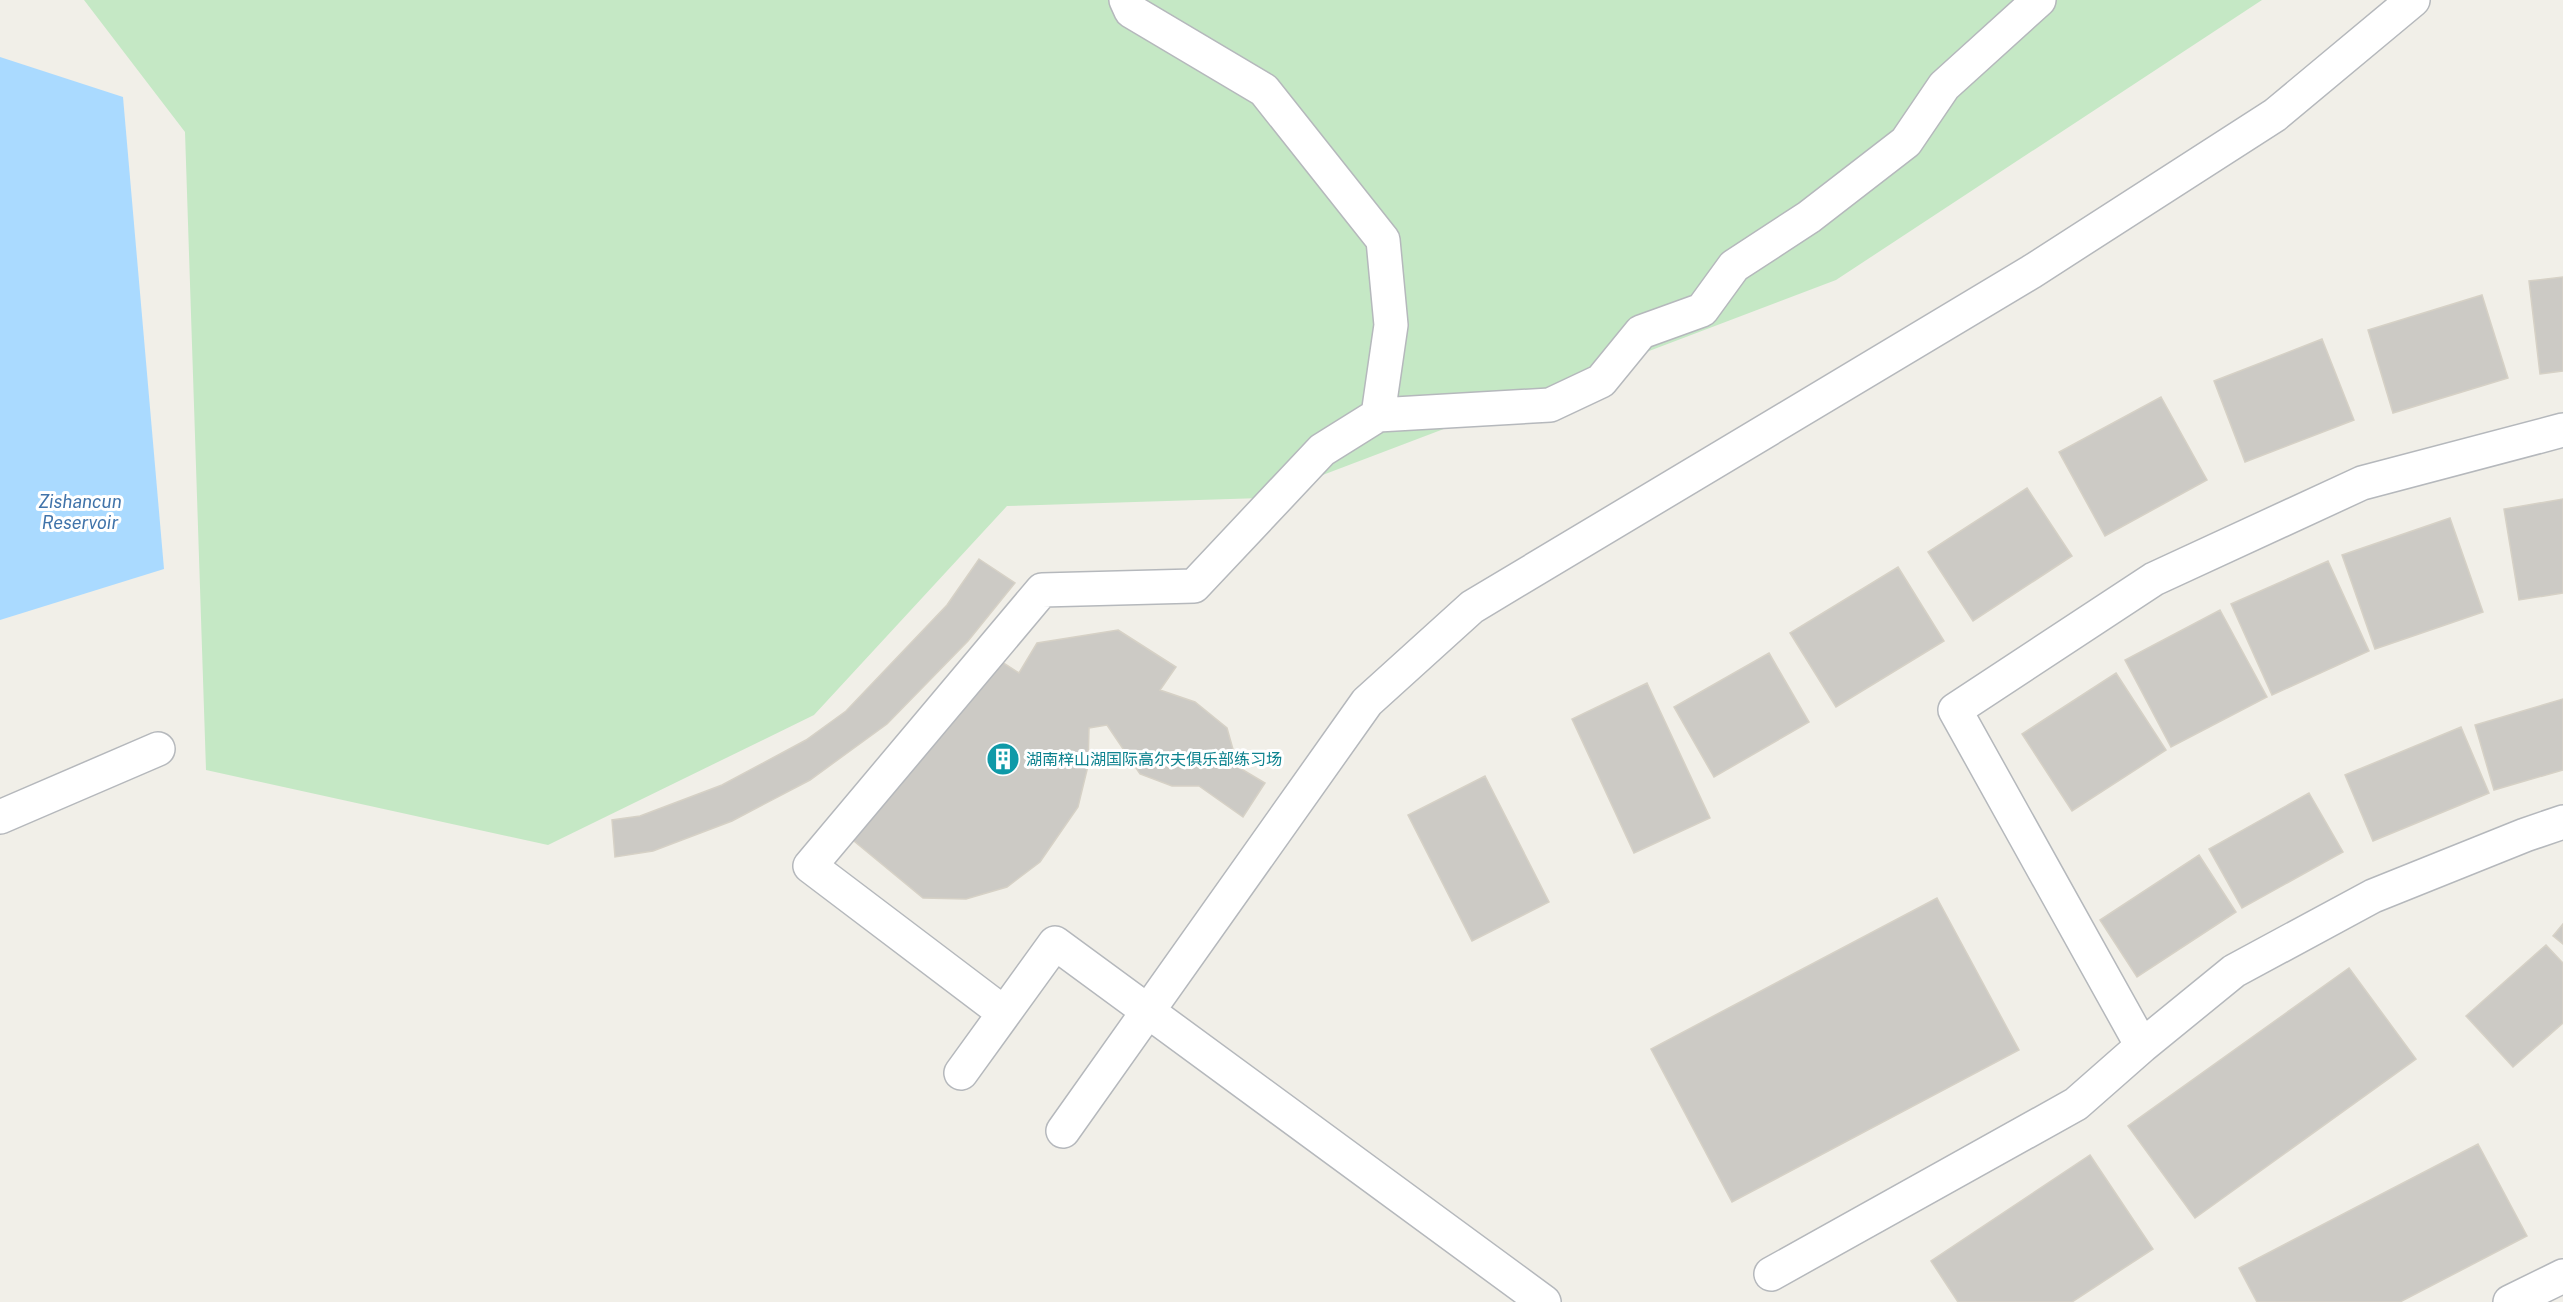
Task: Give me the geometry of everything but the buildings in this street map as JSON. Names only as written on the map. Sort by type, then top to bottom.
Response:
[{"type":"street","points":[[1126,0],[1131,11],[1264,90],[1383,240],[1391,325],[1378,415]]},
{"type":"street","points":[[1004,1013],[810,866],[1042,590],[1194,586],[1322,450],[1378,415],[1550,405],[1601,381],[1641,332],[1702,310],[1734,266],[1809,218],[1906,142],[1944,86],[2039,0]]},
{"type":"street","points":[[1063,1131],[1367,702],[1472,607],[2070,247],[2275,115],[2412,0]]},
{"type":"street","points":[[2142,1046],[1955,710],[2154,579],[2362,483],[2563,430]]},
{"type":"street","points":[[0,817],[158,749]]},
{"type":"street","points":[[1771,1274],[2076,1104],[2142,1046],[2234,971],[2373,896],[2563,822]]},
{"type":"street","points":[[961,1073],[1055,943],[1544,1302]]},
{"type":"street","points":[[2510,1302],[2563,1275]]},
{"type":"green space","points":[[84,0],[2262,0],[1836,280],[1262,498],[1007,506],[814,715],[548,845],[206,770],[185,132]]},
{"type":"water","name":"Zishancun Reservoir","points":[[0,57],[123,97],[164,569],[0,620]]},
{"type":"place","name":"湖南梓山湖国际高尔夫俱乐部练习场","points":[[1003,759]]}]
